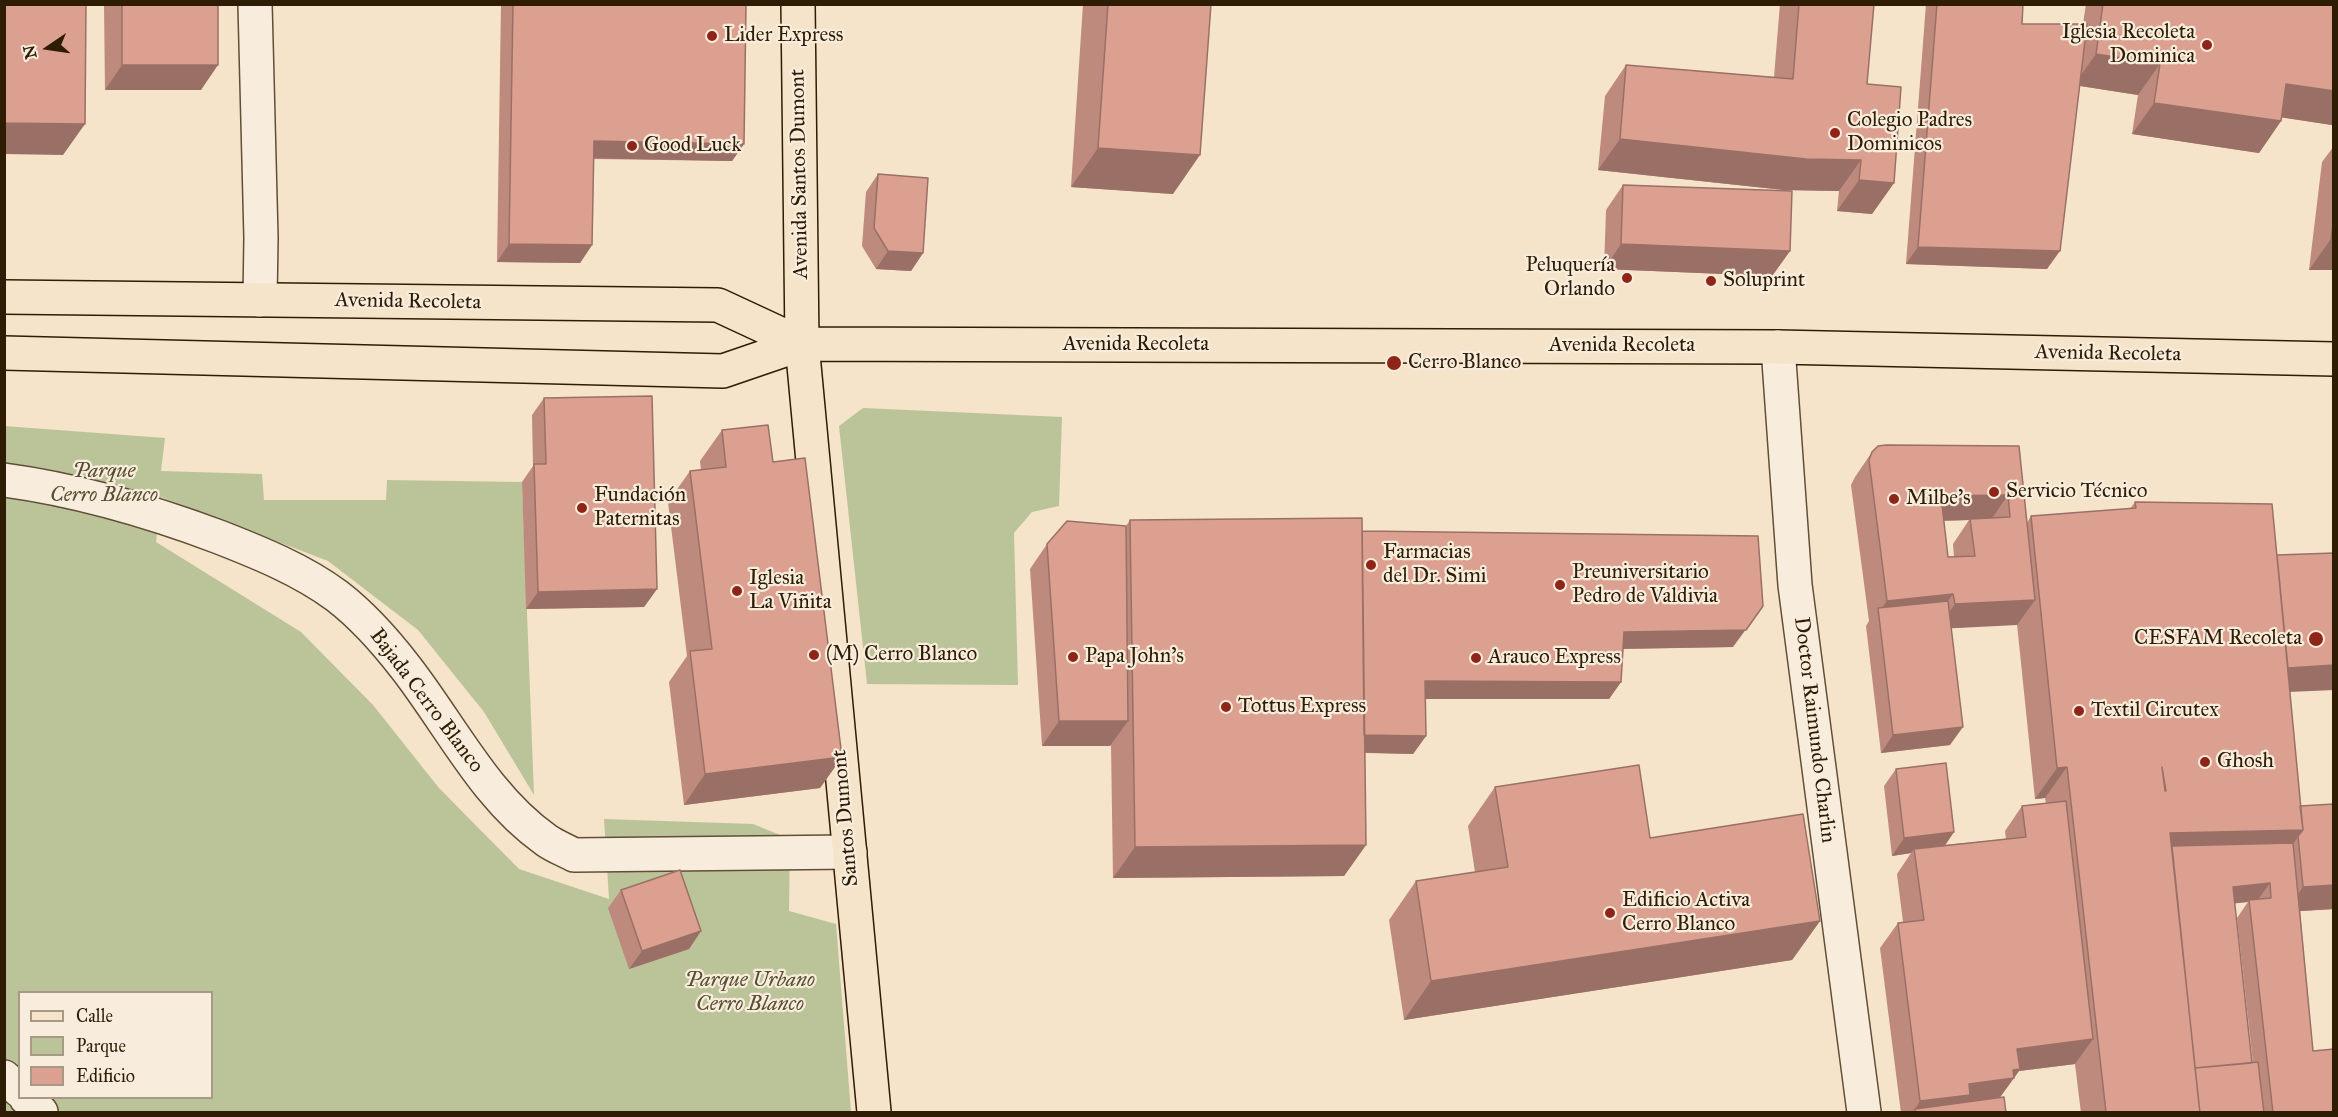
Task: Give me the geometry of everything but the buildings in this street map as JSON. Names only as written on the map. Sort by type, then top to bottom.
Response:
[{"type":"main road","name":"Avenida Santos Dumont","points":[[798,4],[802,344]]},
{"type":"main road","name":"Avenida Recoleta","points":[[4,297],[718,305],[802,344]]},
{"type":"main road","name":"Avenida Recoleta","points":[[4,353],[723,370],[802,344],[1778,347],[2334,359]]},
{"type":"main road","name":"Santos Dumont","points":[[802,344],[874,1113]]},
{"type":"street","points":[[255,4],[261,238],[260,300]]},
{"type":"street","name":"Doctor Raimundo Charlin","points":[[1778,347],[1795,585],[1864,1113]]},
{"type":"street","name":"Bajada Cerro Blanco","points":[[4,480],[79,494],[172,519],[294,569],[336,596],[372,627],[405,667],[496,794],[546,840],[574,855],[850,852]]},
{"type":"street","points":[[4,1077],[18,1089]]},
{"type":"street","points":[[27,1099],[41,1113]]},
{"type":"green space","points":[[863,408],[1062,417],[1059,506],[1032,512],[1014,533],[1018,685],[867,684],[839,426]]},
{"type":"green space","points":[[4,426],[165,438],[161,471],[262,474],[264,500],[386,500],[387,480],[522,482],[534,795],[484,712],[418,630],[328,561],[161,497],[156,542],[301,632],[373,705],[439,788],[519,869],[609,899],[604,819],[753,824],[790,839],[789,911],[836,924],[851,1112],[5,1112]]},
{"type":"place","name":"Lider Express","points":[[712,36]]},
{"type":"place","name":"Iglesia Recoleta Dominica","points":[[2207,45]]},
{"type":"place","name":"Colegio Padres Dominicos","points":[[1835,133]]},
{"type":"place","name":"Good Luck","points":[[632,146]]},
{"type":"place","name":"Peluquería Orlando","points":[[1627,278]]},
{"type":"place","name":"Soluprint","points":[[1711,281]]},
{"type":"place","name":"Cerro Blanco","points":[[1394,363]]},
{"type":"place","name":"Servicio Técnico","points":[[1994,492]]},
{"type":"place","name":"Milbe's","points":[[1894,499]]},
{"type":"place","name":"Fundación Paternitas","points":[[582,508]]},
{"type":"place","name":"Farmacias del Dr. Simi","points":[[1371,565]]},
{"type":"place","name":"Preuniversitario Pedro de Valdivia","points":[[1560,585]]},
{"type":"place","name":"Iglesia La Viñita","points":[[737,591]]},
{"type":"place","name":"CESFAM Recoleta","points":[[2316,639]]},
{"type":"place","name":"(M) Cerro Blanco","points":[[814,655]]},
{"type":"place","name":"Papa John's","points":[[1073,657]]},
{"type":"place","name":"Arauco Express","points":[[1476,658]]},
{"type":"place","name":"Tottus Express","points":[[1226,707]]},
{"type":"place","name":"Textil Circutex","points":[[2079,711]]},
{"type":"place","name":"Ghosh","points":[[2205,762]]},
{"type":"place","name":"Edificio Activa Cerro Blanco","points":[[1610,913]]},
{"type":"park label","name":"Parque Cerro Blanco","points":[[104,484]]},
{"type":"park label","name":"Parque Urbano Cerro Blanco","points":[[750,993]]}]
